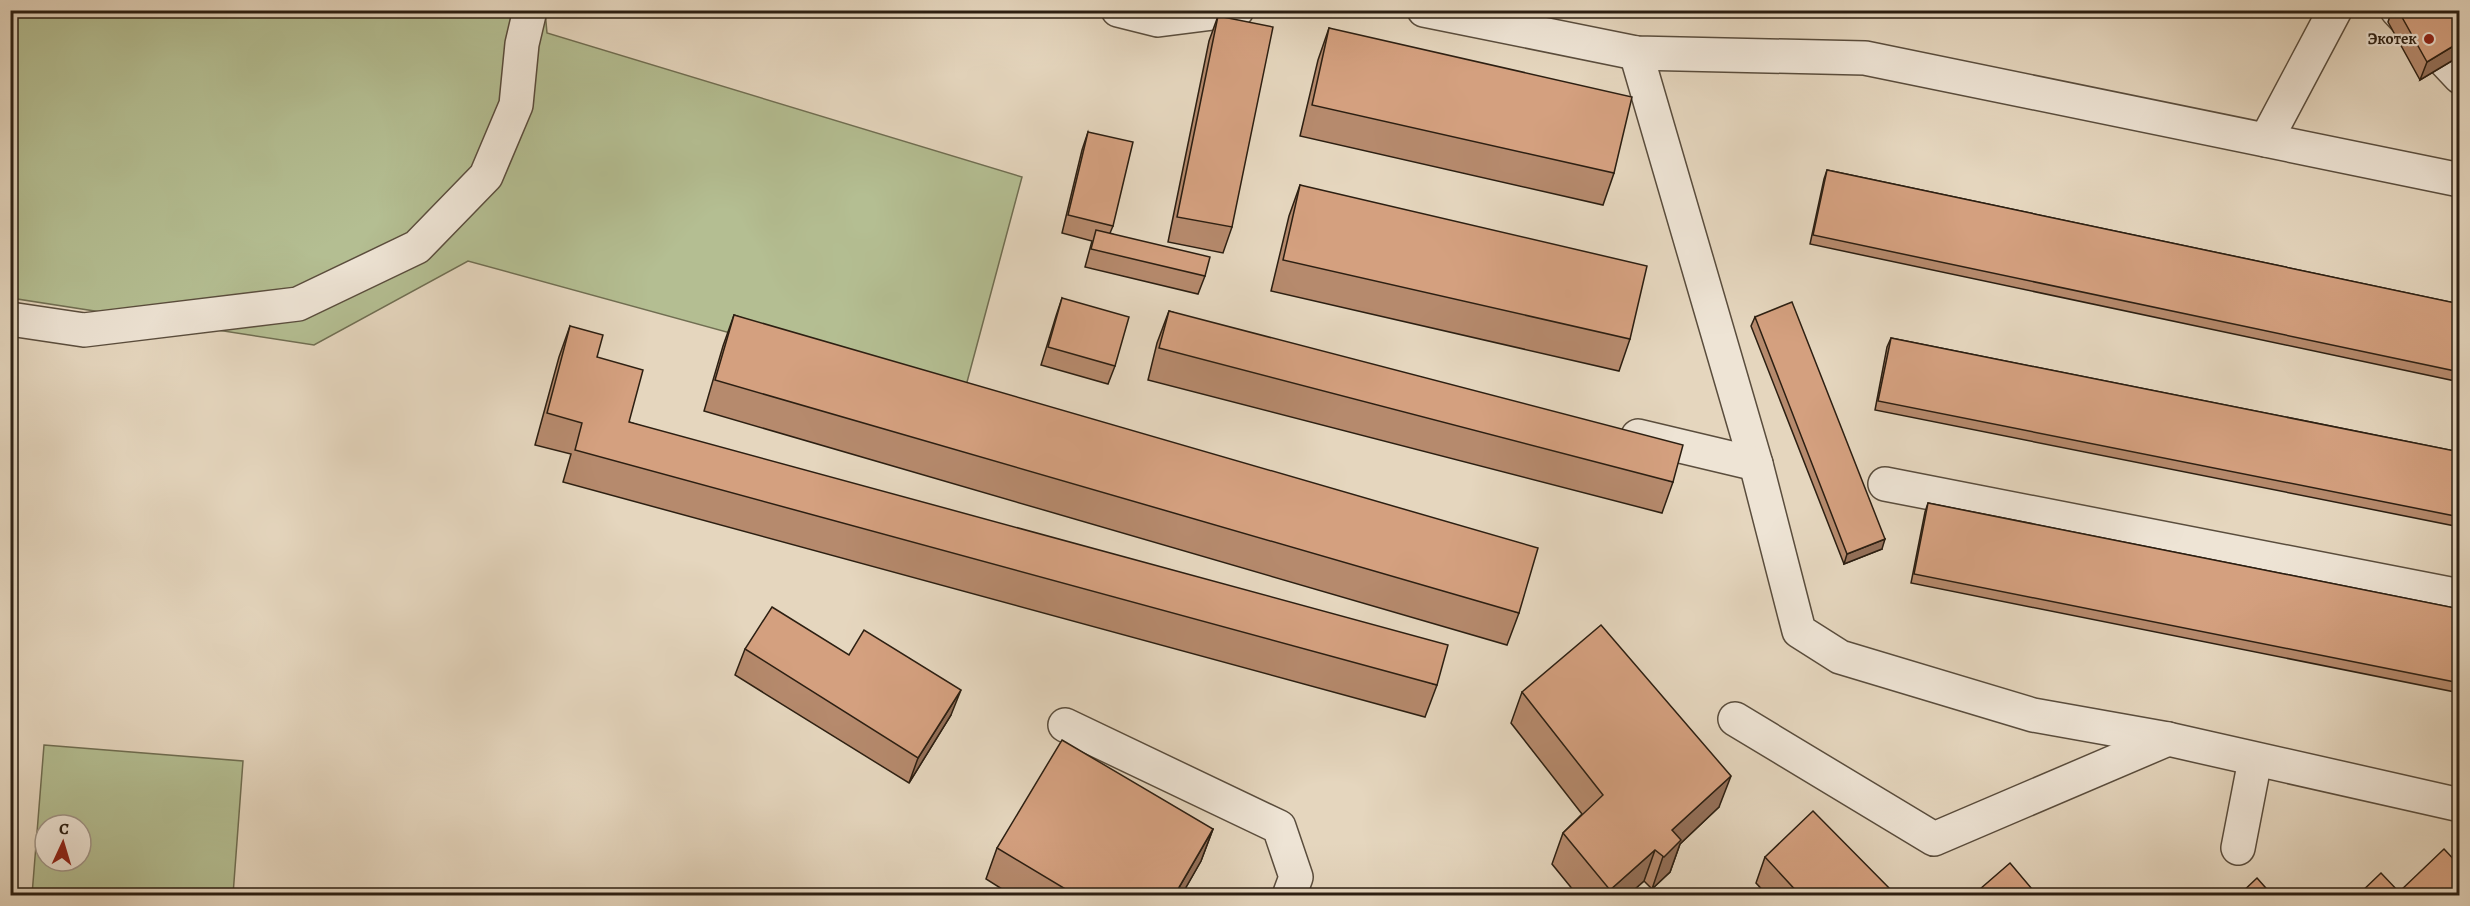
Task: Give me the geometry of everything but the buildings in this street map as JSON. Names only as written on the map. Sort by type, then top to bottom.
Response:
[{"type":"lane","points":[[10,319],[84,330],[298,304],[417,247],[486,176],[516,105],[522,44],[530,10]]},
{"type":"lane","points":[[1118,10],[1158,20],[1237,10]]},
{"type":"lane","points":[[1424,10],[1467,15],[1636,53],[1866,58],[2460,180]]},
{"type":"lane","points":[[2266,140],[2335,10]]},
{"type":"lane","points":[[2397,10],[2460,77]]},
{"type":"lane","points":[[1636,53],[1756,464],[1799,631],[1840,657],[2033,715],[2168,739],[2460,805]]},
{"type":"lane","points":[[1605,428],[1756,464]]},
{"type":"lane","points":[[1885,484],[2460,596]]},
{"type":"lane","points":[[1735,719],[1934,839],[2168,739]]},
{"type":"lane","points":[[1065,725],[1279,827],[1296,877],[1289,896]]},
{"type":"lane","points":[[2238,848],[2255,760]]},
{"type":"green space","points":[[10,11],[545,11],[547,33],[1022,177],[963,397],[468,261],[314,345],[11,298]]},
{"type":"green space","points":[[44,745],[243,761],[233,895],[32,895],[34,873],[93,873],[93,813],[39,813]]},
{"type":"place","name":"Экотек","points":[[2429,39]]}]
